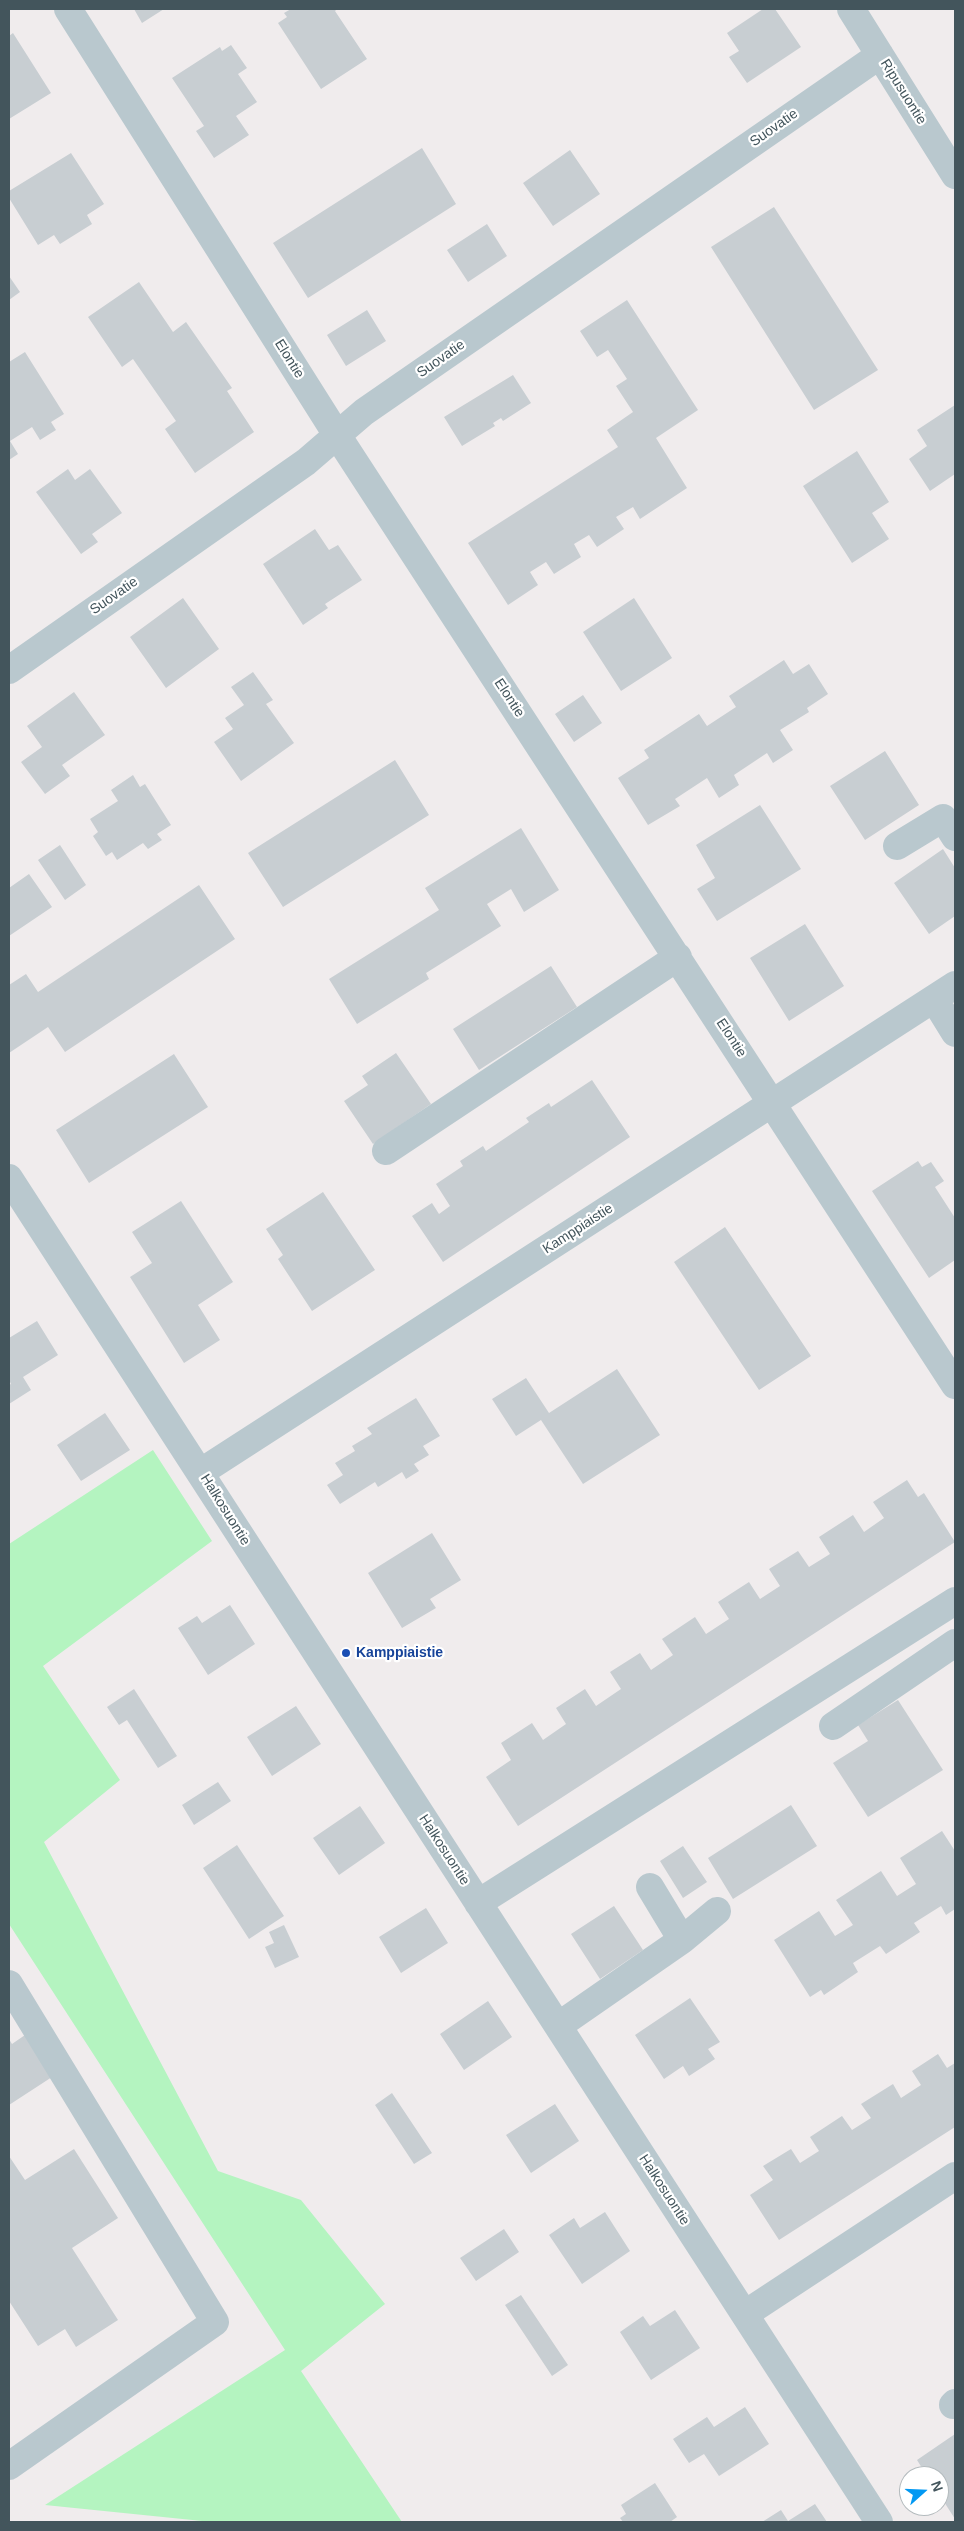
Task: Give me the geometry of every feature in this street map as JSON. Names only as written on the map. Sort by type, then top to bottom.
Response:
[{"type":"street","name":"Elontie","points":[[68,9],[337,435],[774,1103],[955,1385]]},
{"type":"street","name":"Ripusuontie","points":[[851,9],[955,175]]},
{"type":"street","name":"Suovatie","points":[[9,670],[306,462],[364,412],[880,55]]},
{"type":"street","points":[[897,846],[943,818],[955,837]]},
{"type":"street","points":[[386,1151],[678,957]]},
{"type":"street","points":[[944,992],[955,1033]]},
{"type":"street","name":"Kamppiaistie","points":[[201,1472],[944,992]]},
{"type":"street","name":"Halkosuontie","points":[[9,1178],[879,2522]]},
{"type":"street","points":[[478,1903],[955,1601]]},
{"type":"street","points":[[833,1726],[955,1643]]},
{"type":"street","points":[[650,1887],[682,1940]]},
{"type":"street","points":[[558,2026],[682,1940],[717,1911]]},
{"type":"street","points":[[9,1984],[215,2322],[9,2466]]},
{"type":"street","points":[[745,2314],[955,2176]]},
{"type":"green space","points":[[153,1450],[212,1541],[43,1666],[120,1780],[44,1842],[218,2171],[301,2200],[385,2304],[301,2371],[402,2522],[212,2522],[45,2505],[285,2350],[9,1924],[9,1544]]},
{"type":"building","points":[[134,9],[164,9],[142,23]]},
{"type":"building","points":[[291,9],[337,9],[335,11],[367,59],[321,89],[278,23],[287,17],[284,13]]},
{"type":"building","points":[[763,9],[775,9],[801,47],[747,83],[729,57],[739,51],[727,33]]},
{"type":"building","points":[[13,33],[51,93],[9,119],[9,36]]},
{"type":"building","points":[[231,45],[247,68],[238,74],[257,102],[236,116],[249,135],[214,158],[196,131],[204,126],[172,78],[220,47],[222,51]]},
{"type":"building","points":[[422,148],[456,204],[308,298],[273,243]]},
{"type":"building","points":[[570,150],[600,194],[553,226],[523,183]]},
{"type":"building","points":[[71,153],[104,204],[87,215],[92,224],[60,244],[54,235],[38,245],[9,198],[9,191]]},
{"type":"building","points":[[774,207],[878,370],[814,410],[711,247]]},
{"type":"building","points":[[487,224],[507,256],[468,282],[447,250]]},
{"type":"building","points":[[9,276],[20,292],[9,300]]},
{"type":"building","points":[[139,282],[173,332],[186,322],[232,388],[227,391],[254,432],[195,473],[165,429],[176,421],[133,359],[122,367],[88,317]]},
{"type":"building","points":[[627,300],[698,410],[656,438],[687,488],[640,519],[633,507],[616,517],[624,529],[597,547],[589,535],[574,544],[581,557],[554,574],[546,562],[530,572],[538,585],[508,605],[468,543],[618,447],[607,430],[633,412],[616,386],[627,379],[608,350],[597,357],[580,331]]},
{"type":"building","points":[[367,310],[386,341],[346,366],[327,335]]},
{"type":"building","points":[[25,352],[64,414],[51,422],[56,430],[40,440],[32,427],[10,441],[18,454],[9,460],[9,362]]},
{"type":"building","points":[[513,375],[531,403],[503,421],[501,418],[493,423],[495,426],[462,446],[444,417]]},
{"type":"building","points":[[955,405],[955,474],[930,491],[909,459],[927,446],[917,430]]},
{"type":"building","points":[[857,451],[889,502],[872,513],[889,539],[852,563],[803,486]]},
{"type":"building","points":[[68,469],[75,480],[90,469],[122,513],[92,534],[98,542],[81,554],[36,492]]},
{"type":"building","points":[[315,529],[329,550],[338,545],[362,580],[325,604],[328,608],[303,625],[263,564]]},
{"type":"building","points":[[183,598],[219,649],[166,688],[130,637]]},
{"type":"building","points":[[634,598],[672,658],[621,691],[583,632]]},
{"type":"building","points":[[784,660],[793,674],[809,664],[828,694],[807,708],[809,712],[780,730],[793,750],[773,763],[767,753],[734,775],[739,785],[719,798],[707,778],[675,799],[680,806],[648,825],[618,778],[649,758],[644,750],[699,714],[707,726],[736,707],[729,696]]},
{"type":"building","points":[[253,672],[273,700],[266,704],[294,743],[241,781],[214,742],[233,729],[225,718],[244,705],[231,687]]},
{"type":"building","points":[[74,692],[105,735],[62,765],[70,776],[45,794],[21,762],[42,747],[27,726]]},
{"type":"building","points":[[583,695],[602,723],[574,742],[555,714]]},
{"type":"building","points":[[885,751],[919,805],[865,840],[830,786]]},
{"type":"building","points":[[395,760],[429,815],[283,907],[248,853]]},
{"type":"building","points":[[133,775],[140,787],[145,784],[171,825],[157,834],[162,840],[148,849],[143,843],[117,860],[112,852],[106,856],[93,836],[98,832],[90,819],[118,801],[111,790]]},
{"type":"building","points":[[760,805],[801,869],[717,921],[697,889],[715,878],[696,845]]},
{"type":"building","points":[[521,828],[559,890],[524,912],[511,889],[487,904],[501,926],[426,973],[429,979],[357,1024],[329,979],[439,910],[425,888]]},
{"type":"building","points":[[60,845],[86,885],[65,900],[38,860]]},
{"type":"building","points":[[943,849],[955,868],[955,916],[929,934],[894,883]]},
{"type":"building","points":[[29,874],[52,907],[9,936],[9,888]]},
{"type":"building","points":[[199,885],[235,939],[65,1052],[48,1027],[9,1053],[9,985],[26,974],[38,992]]},
{"type":"building","points":[[805,924],[844,986],[789,1021],[750,958]]},
{"type":"building","points":[[551,966],[577,1007],[479,1070],[453,1029]]},
{"type":"building","points":[[396,1053],[431,1104],[373,1144],[344,1101],[368,1085],[362,1076]]},
{"type":"building","points":[[174,1054],[208,1107],[89,1183],[56,1130]]},
{"type":"building","points":[[592,1080],[630,1137],[443,1262],[412,1216],[432,1203],[439,1214],[450,1206],[436,1184],[463,1166],[460,1161],[483,1146],[486,1151],[529,1122],[526,1118],[549,1103],[551,1107]]},
{"type":"building","points":[[918,1161],[922,1167],[931,1162],[944,1181],[935,1187],[955,1218],[955,1260],[929,1278],[872,1191]]},
{"type":"building","points":[[323,1192],[375,1270],[312,1311],[278,1259],[283,1255],[266,1229]]},
{"type":"building","points":[[181,1201],[233,1282],[198,1305],[220,1340],[184,1363],[130,1277],[152,1263],[132,1232]]},
{"type":"building","points":[[725,1227],[811,1356],[759,1390],[674,1262]]},
{"type":"building","points":[[37,1321],[58,1355],[23,1377],[31,1390],[9,1404],[9,1385],[11,1384],[9,1380],[9,1338]]},
{"type":"building","points":[[617,1369],[660,1435],[583,1484],[541,1420],[516,1436],[492,1399],[526,1378],[549,1413]]},
{"type":"building","points":[[416,1398],[440,1436],[423,1446],[429,1455],[414,1464],[419,1471],[406,1479],[402,1472],[378,1487],[375,1482],[340,1504],[327,1485],[343,1475],[335,1463],[355,1451],[352,1446],[372,1434],[367,1428]]},
{"type":"building","points":[[105,1413],[130,1450],[81,1481],[57,1445]]},
{"type":"building","points":[[907,1480],[918,1497],[924,1493],[955,1542],[518,1826],[486,1777],[511,1760],[501,1743],[532,1723],[543,1740],[566,1724],[556,1708],[585,1689],[596,1706],[621,1689],[610,1672],[640,1653],[651,1670],[673,1655],[662,1639],[695,1617],[706,1634],[729,1619],[718,1602],[749,1582],[760,1599],[780,1586],[769,1569],[798,1551],[809,1567],[830,1554],[819,1537],[853,1515],[864,1532],[884,1518],[873,1502]]},
{"type":"building","points":[[432,1533],[461,1580],[430,1599],[436,1608],[402,1628],[368,1573]]},
{"type":"building","points":[[230,1605],[255,1644],[208,1675],[178,1628],[197,1616],[202,1623]]},
{"type":"building","points":[[134,1689],[177,1756],[158,1768],[127,1720],[119,1725],[107,1707]]},
{"type":"building","points":[[898,1700],[943,1770],[868,1817],[833,1763],[868,1741],[858,1725]]},
{"type":"building","points":[[296,1706],[321,1744],[272,1776],[247,1737]]},
{"type":"building","points":[[218,1782],[231,1801],[194,1825],[182,1805]]},
{"type":"building","points":[[791,1805],[817,1846],[733,1899],[708,1858]]},
{"type":"building","points":[[360,1806],[385,1843],[339,1875],[313,1838]]},
{"type":"building","points":[[942,1831],[955,1851],[955,1909],[946,1915],[941,1906],[914,1923],[920,1932],[886,1954],[880,1946],[853,1963],[858,1972],[824,1995],[821,1990],[810,1997],[774,1940],[819,1911],[835,1936],[853,1925],[836,1900],[881,1871],[897,1896],[916,1884],[900,1858]]},
{"type":"building","points":[[237,1845],[284,1916],[249,1939],[203,1868]]},
{"type":"building","points":[[683,1846],[707,1882],[683,1898],[660,1861]]},
{"type":"building","points":[[614,1906],[643,1950],[600,1979],[571,1934]]},
{"type":"building","points":[[426,1908],[448,1943],[401,1973],[379,1937]]},
{"type":"building","points":[[284,1925],[299,1957],[275,1968],[265,1947],[274,1943],[269,1932]]},
{"type":"building","points":[[690,1998],[720,2042],[708,2049],[715,2059],[689,2076],[683,2066],[664,2079],[635,2035]]},
{"type":"building","points":[[488,2001],[512,2037],[464,2070],[440,2034]]},
{"type":"building","points":[[25,2035],[52,2077],[9,2105],[9,2039],[12,2044]]},
{"type":"building","points":[[938,2054],[947,2068],[955,2063],[955,2127],[779,2240],[750,2195],[773,2180],[763,2166],[791,2149],[800,2163],[819,2151],[810,2137],[842,2116],[852,2130],[871,2118],[861,2104],[893,2084],[901,2098],[921,2085],[912,2071]]},
{"type":"building","points":[[392,2093],[432,2153],[414,2164],[375,2105]]},
{"type":"building","points":[[555,2104],[579,2141],[531,2173],[506,2135]]},
{"type":"building","points":[[74,2149],[118,2218],[72,2248],[118,2320],[76,2347],[65,2329],[38,2346],[9,2301],[9,2156],[25,2180]]},
{"type":"building","points":[[605,2212],[630,2251],[582,2284],[549,2235],[574,2218],[580,2228]]},
{"type":"building","points":[[504,2229],[519,2252],[476,2281],[460,2258]]},
{"type":"building","points":[[521,2295],[568,2365],[552,2376],[505,2305]]},
{"type":"building","points":[[675,2310],[700,2348],[651,2380],[620,2332],[643,2316],[650,2326]]},
{"type":"building","points":[[745,2407],[769,2444],[719,2476],[704,2454],[689,2463],[673,2439],[707,2417],[714,2427]]},
{"type":"building","points":[[955,2434],[955,2519],[949,2510],[949,2466],[921,2466],[917,2460]]},
{"type":"building","points":[[655,2483],[677,2517],[670,2522],[623,2522],[620,2518],[626,2514],[621,2505]]},
{"type":"building","points":[[815,2504],[827,2522],[762,2522],[781,2510],[788,2521]]},
{"type":"place","name":"Kamppiaistie","points":[[346,1653]]}]
